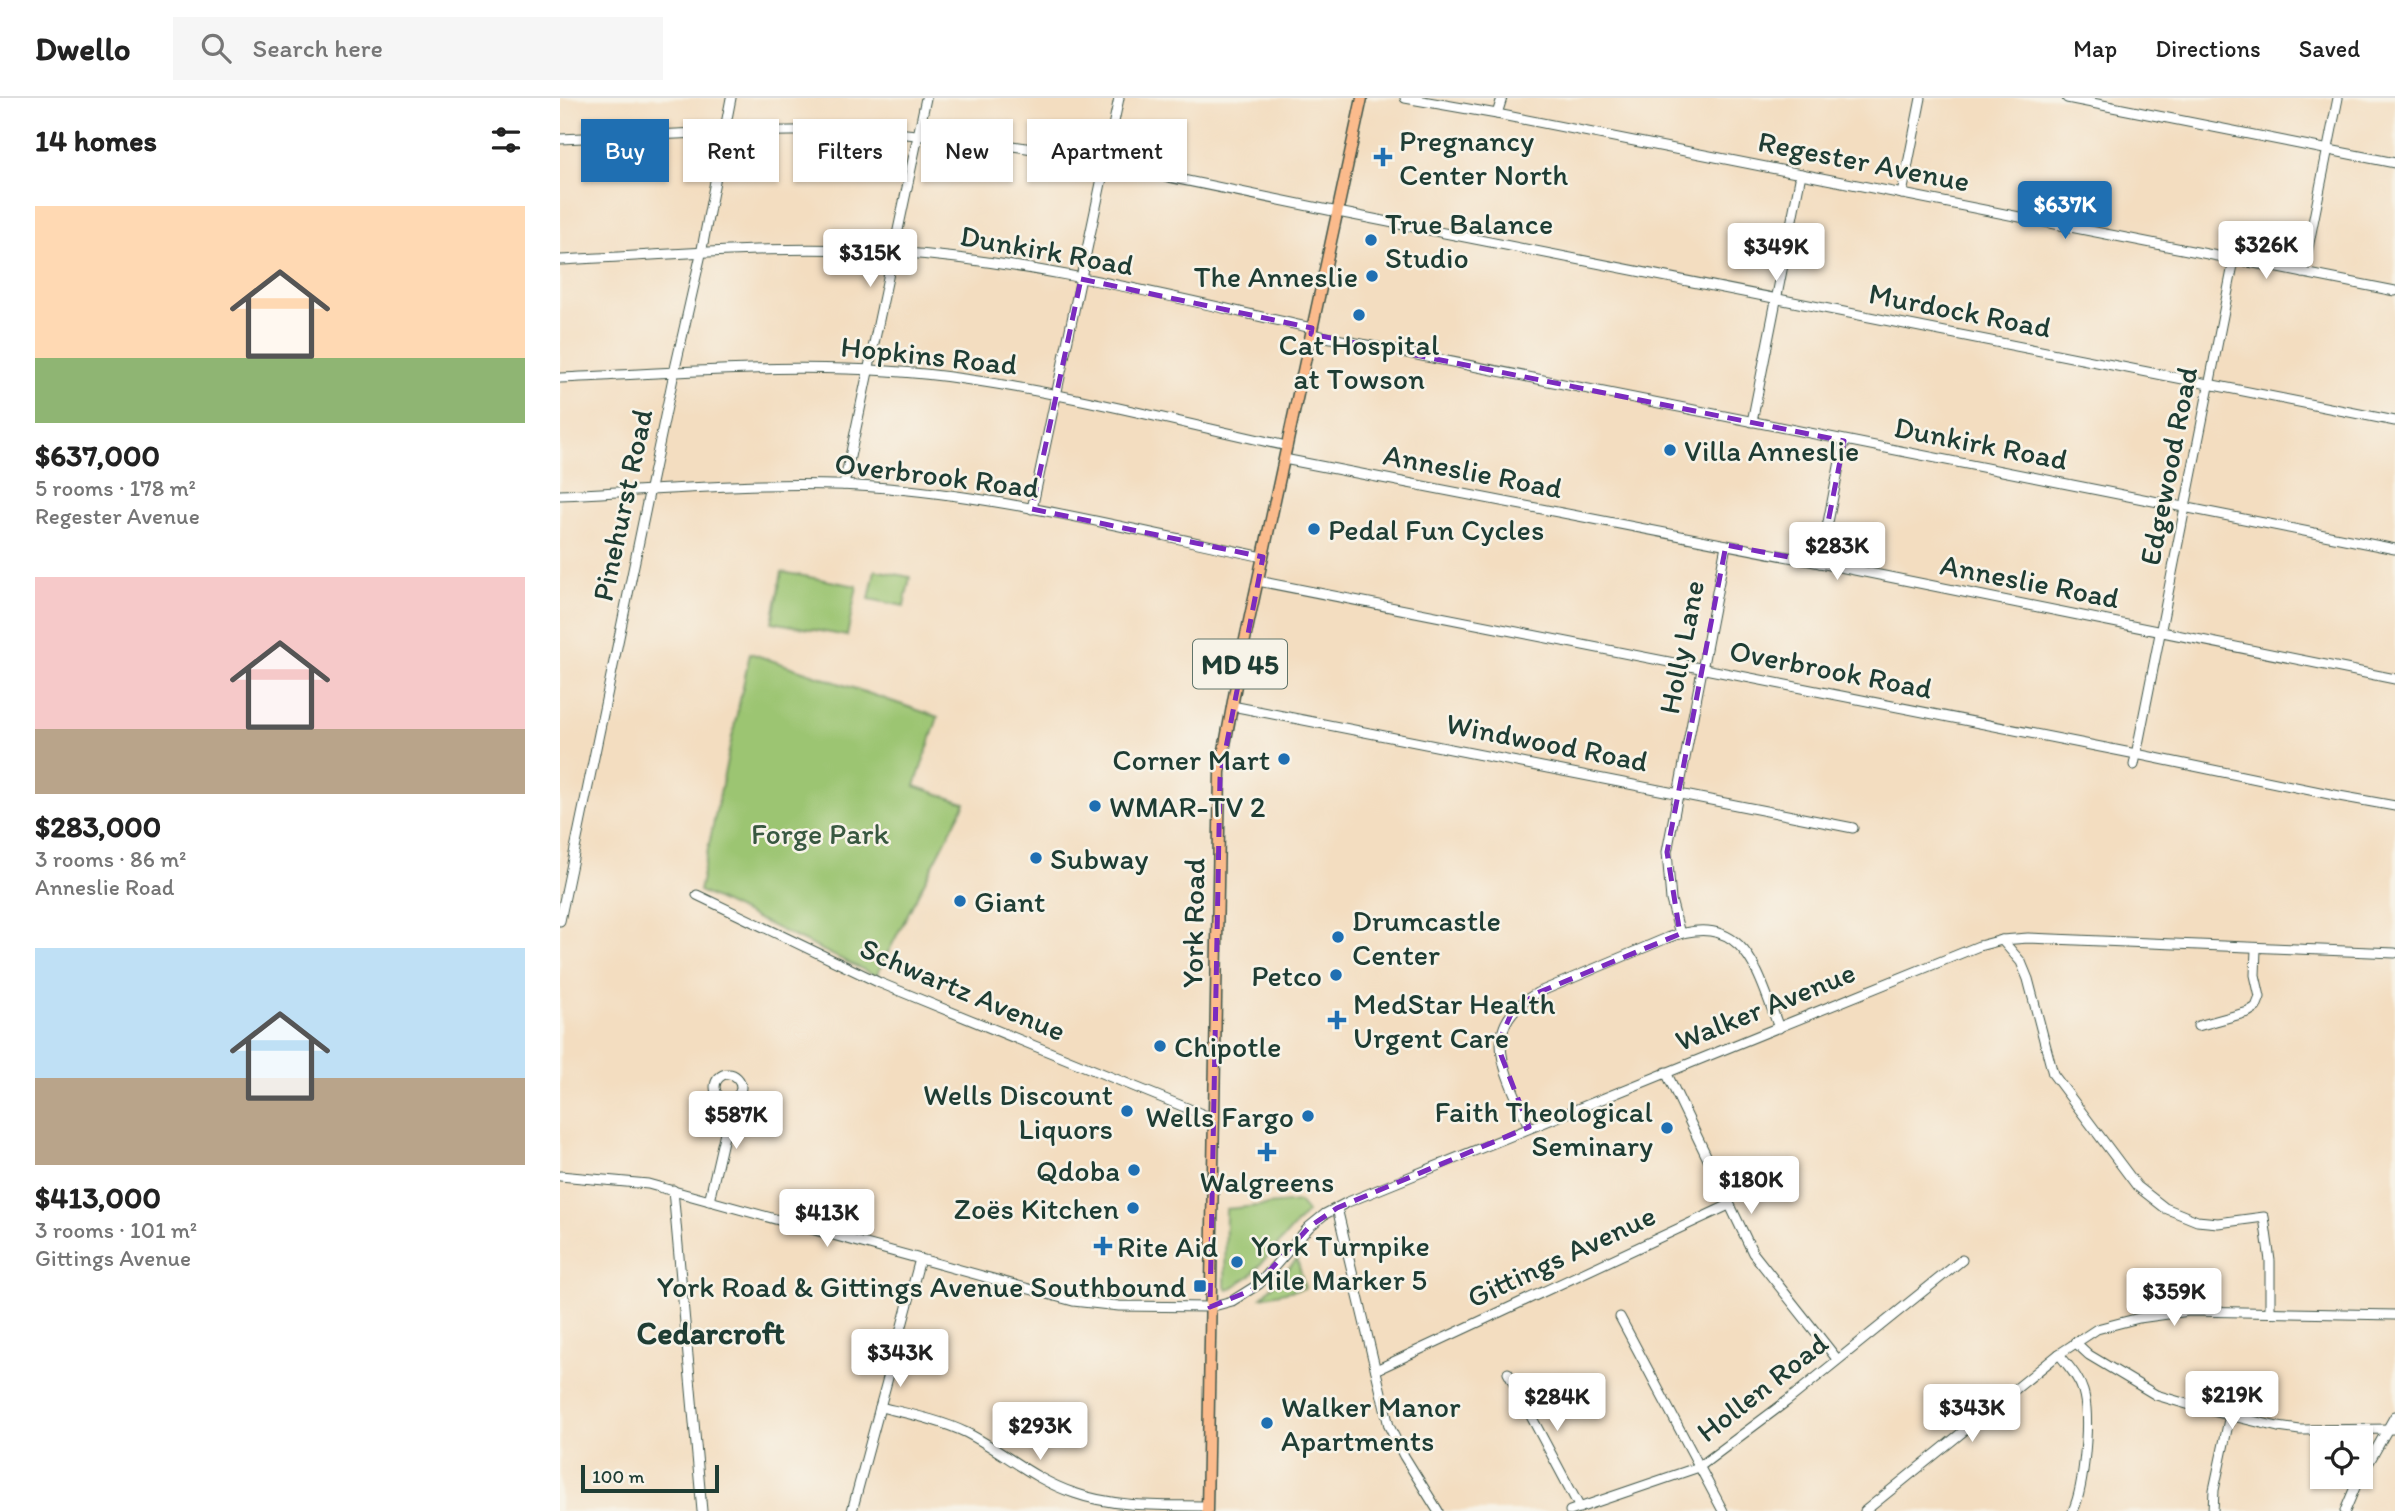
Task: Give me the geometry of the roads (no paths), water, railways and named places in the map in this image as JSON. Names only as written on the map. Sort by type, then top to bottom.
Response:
[{"type":"main road","name":"York Road","points":[[1207,1508],[1220,778],[1263,557],[1362,98]]},
{"type":"street","name":"Pinehurst Road","points":[[726,119],[731,98]]},
{"type":"street","points":[[844,485],[926,98]]},
{"type":"street","points":[[1115,119],[1119,98]]},
{"type":"street","name":"Regester Avenue","points":[[1405,98],[2395,292]]},
{"type":"street","points":[[1497,114],[1502,98]]},
{"type":"street","points":[[1902,194],[1921,98]]},
{"type":"street","points":[[2067,98],[2395,163]]},
{"type":"street","points":[[2303,273],[2338,98]]},
{"type":"street","name":"Murdock Road","points":[[779,131],[862,130],[918,134],[1027,148]]},
{"type":"street","name":"Murdock Road","points":[[560,139],[683,134]]},
{"type":"street","points":[[1752,422],[1801,174]]},
{"type":"street","name":"Murdock Road","points":[[1187,180],[2395,421]]},
{"type":"street","name":"Pinehurst Road","points":[[560,921],[564,883],[701,254],[714,182]]},
{"type":"street","points":[[1032,509],[1102,182]]},
{"type":"street","name":"Dunkirk Road","points":[[560,260],[821,250],[893,251],[1034,268],[1312,331],[1752,422],[2395,549]]},
{"type":"street","name":"Edgewood Road","points":[[2134,765],[2234,260]]},
{"type":"street","name":"Hopkins Road","points":[[560,378],[792,369],[867,370],[962,378],[1287,446]]},
{"type":"street","points":[[1820,563],[1844,440]]},
{"type":"street","name":"Anneslie Road","points":[[1284,459],[2395,679]]},
{"type":"street","name":"Overbrook Road","points":[[560,495],[703,487],[844,485],[928,492],[1032,509],[1263,557]]},
{"type":"street","name":"Holly Lane","points":[[1680,933],[1671,900],[1667,852],[1726,545]]},
{"type":"street","name":"Overbrook Road","points":[[1258,581],[2395,806]]},
{"type":"street","name":"Windwood Road","points":[[1233,706],[1853,828]]},
{"type":"street","name":"Schwartz Avenue","points":[[697,895],[880,983],[1214,1119]]},
{"type":"street","points":[[1529,1128],[1501,1055],[1500,1039],[1511,1012],[1537,993],[1680,933],[1710,931],[1728,936],[1736,942],[1757,971],[1779,1028]]},
{"type":"street","name":"Walker Avenue","points":[[1210,1307],[1238,1298],[1252,1290],[1309,1227],[1337,1208],[1955,955],[2002,940],[2050,939],[2395,953]]},
{"type":"street","points":[[2002,940],[2012,949],[2024,970],[2053,1074],[2132,1180],[2148,1197],[2165,1208],[2197,1221],[2218,1223],[2264,1217],[2270,1261],[2270,1312]]},
{"type":"street","points":[[2198,1026],[2248,1012],[2256,1007],[2260,997],[2255,975],[2256,949]]},
{"type":"street","points":[[1666,1072],[1746,1241],[1763,1268],[1837,1359]]},
{"type":"street","points":[[709,1200],[728,1119],[728,1100]]},
{"type":"street","points":[[560,1176],[648,1184],[673,1190],[1095,1305],[1210,1307]]},
{"type":"street","points":[[673,1190],[702,1511]]},
{"type":"street","name":"Gittings Avenue","points":[[1376,1370],[1729,1205]]},
{"type":"street","points":[[1337,1208],[1393,1435],[1438,1511]]},
{"type":"street","points":[[852,1511],[920,1259]]},
{"type":"street","name":"Hollen Road","points":[[1575,1509],[1699,1467],[1778,1408],[1962,1260]]},
{"type":"street","points":[[1865,1511],[2059,1354],[2088,1333],[2105,1326],[2189,1311],[2395,1315]]},
{"type":"street","points":[[1620,1317],[1723,1511]]},
{"type":"street","points":[[2075,1342],[2088,1355],[2156,1395],[2300,1430],[2391,1429]]},
{"type":"street","points":[[2059,1354],[2078,1379],[2084,1394],[2082,1484],[2073,1511]]},
{"type":"street","points":[[1508,1373],[1575,1509]]},
{"type":"street","points":[[880,1407],[965,1433],[1032,1475],[1076,1494],[1114,1503],[1207,1508]]},
{"type":"street","points":[[2213,1511],[2214,1490],[2230,1415]]},
{"type":"street","points":[[2344,1511],[2391,1429],[2395,1416]]},
{"type":"place","name":"Pregnancy Center North","points":[[1383,157]]},
{"type":"place","name":"True Balance Studio","points":[[1371,240]]},
{"type":"place","name":"The Anneslie","points":[[1372,276]]},
{"type":"place","name":"Cat Hospital at Towson","points":[[1359,315]]},
{"type":"place","name":"Villa Anneslie","points":[[1670,450]]},
{"type":"place","name":"Pedal Fun Cycles","points":[[1314,529]]},
{"type":"place","name":"Corner Mart","points":[[1284,759]]},
{"type":"place","name":"WMAR-TV 2","points":[[1095,806]]},
{"type":"place","name":"Subway","points":[[1036,858]]},
{"type":"place","name":"Giant","points":[[960,901]]},
{"type":"place","name":"Drumcastle Center","points":[[1338,937]]},
{"type":"place","name":"Petco","points":[[1336,975]]},
{"type":"place","name":"MedStar Health Urgent Care","points":[[1337,1020]]},
{"type":"place","name":"Chipotle","points":[[1160,1046]]},
{"type":"place","name":"Wells Discount Liquors","points":[[1127,1111]]},
{"type":"place","name":"Wells Fargo","points":[[1308,1116]]},
{"type":"place","name":"Faith Theological Seminary","points":[[1667,1128]]},
{"type":"place","name":"Walgreens","points":[[1267,1152]]},
{"type":"place","name":"Qdoba","points":[[1134,1170]]},
{"type":"place","name":"Zoës Kitchen","points":[[1133,1208]]},
{"type":"place","name":"Rite Aid","points":[[1103,1246]]},
{"type":"place","name":"York Turnpike Mile Marker 5","points":[[1237,1262]]},
{"type":"place","name":"York Road & Gittings Avenue Southbound","points":[[1200,1286]]},
{"type":"place","name":"Walker Manor Apartments","points":[[1267,1423]]},
{"type":"district","name":"Cedarcroft","points":[[711,1333]]},
{"type":"park label","name":"Forge Park","points":[[820,833]]}]
